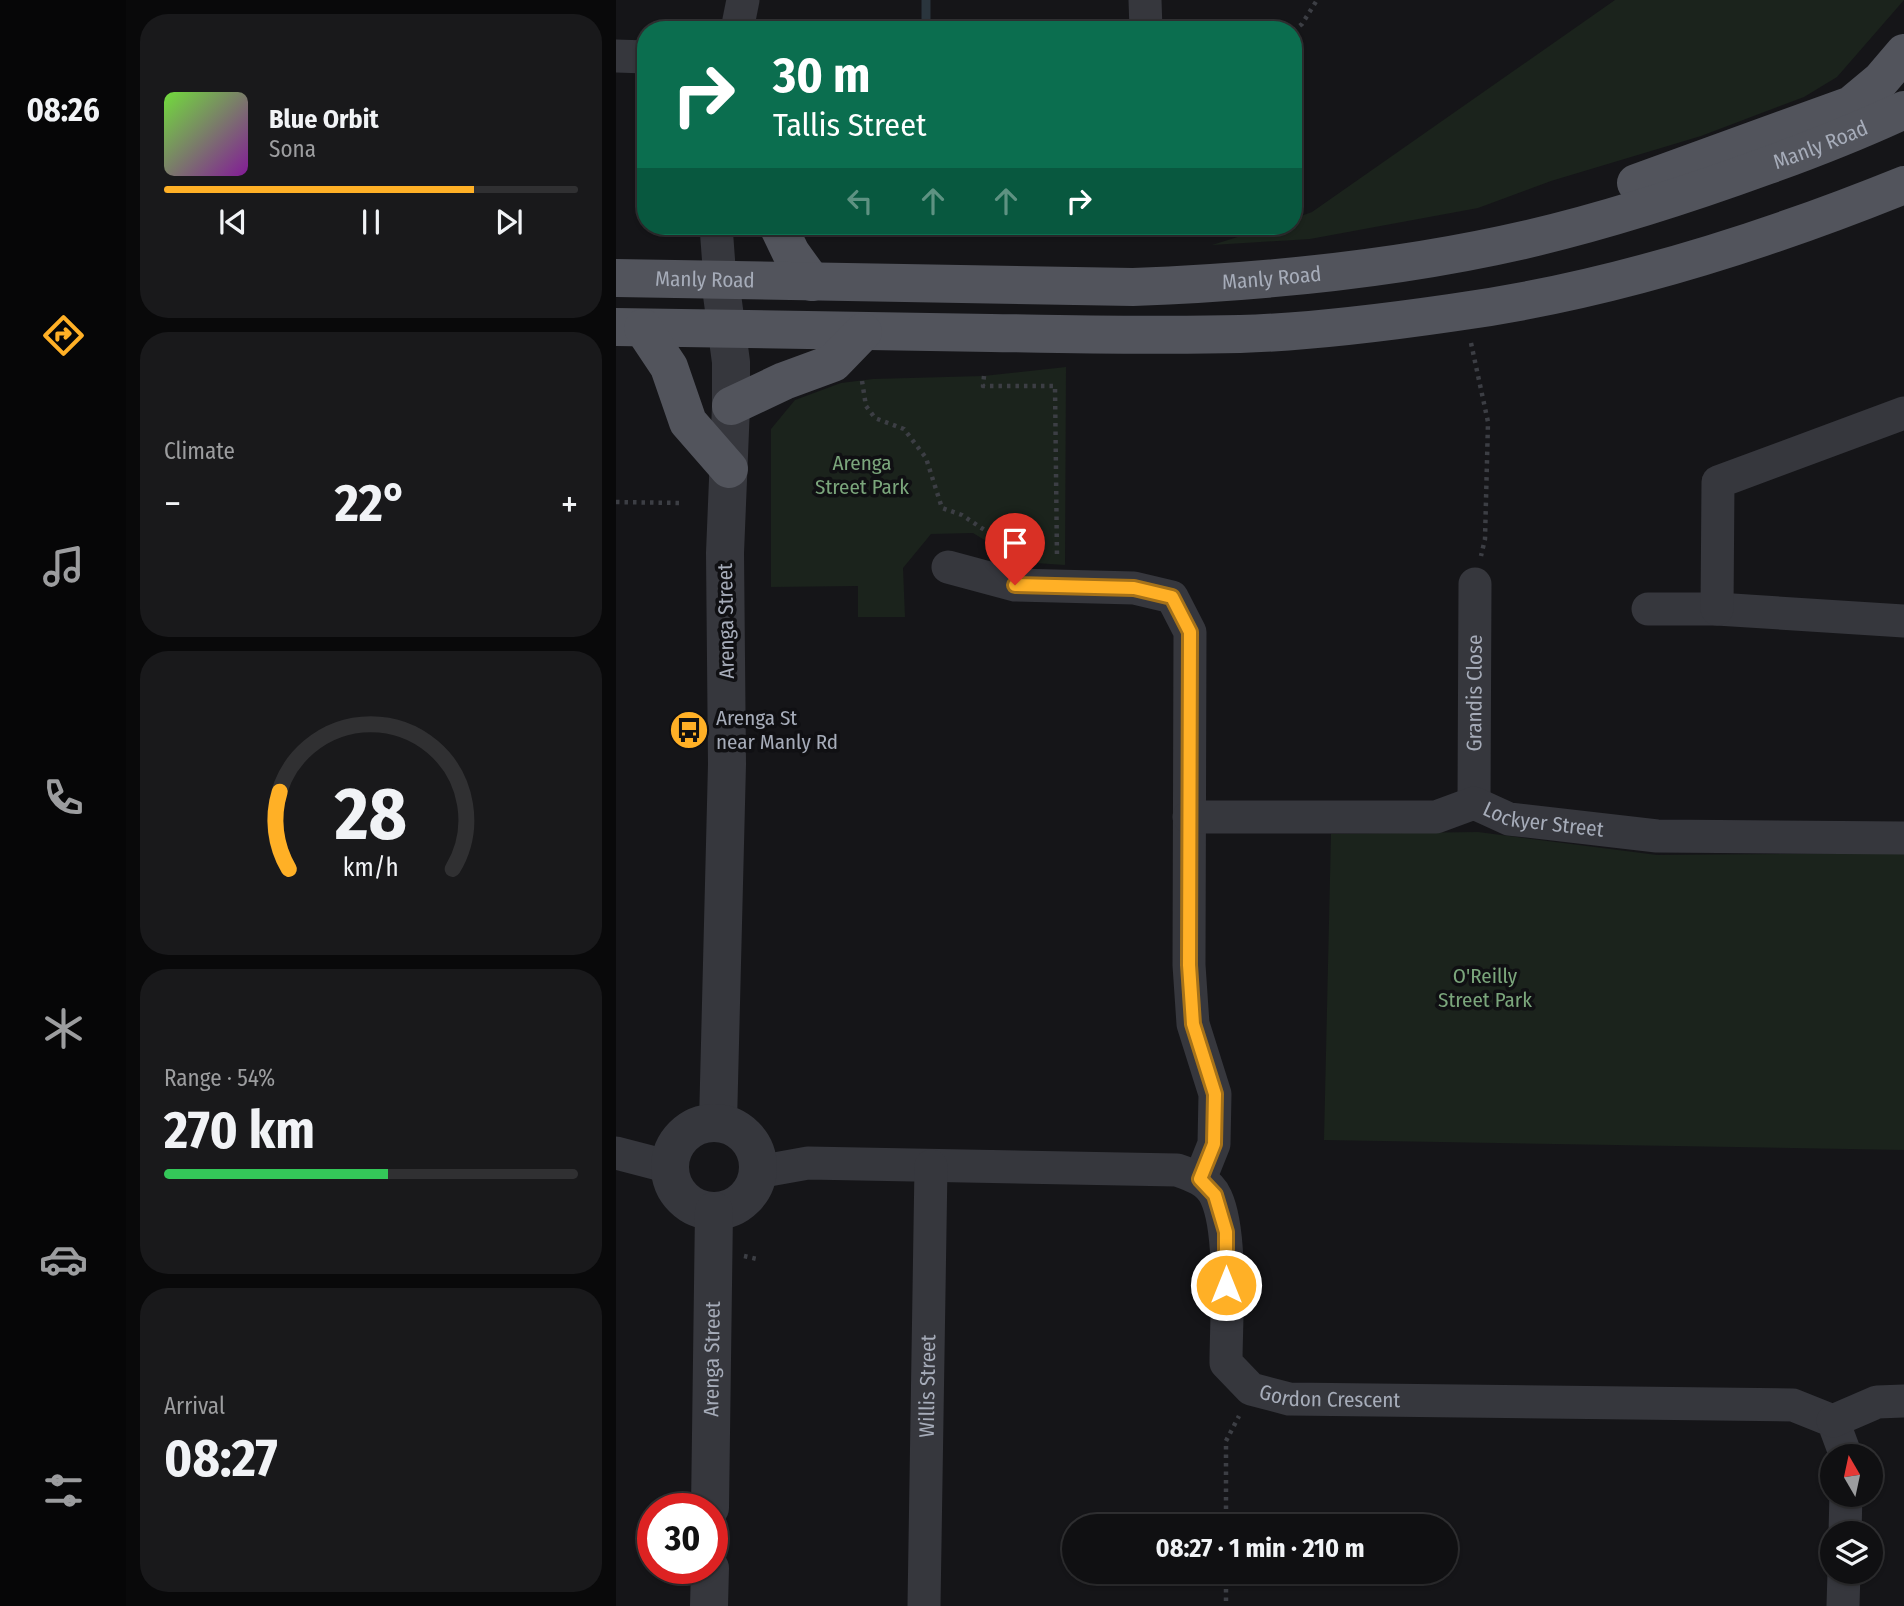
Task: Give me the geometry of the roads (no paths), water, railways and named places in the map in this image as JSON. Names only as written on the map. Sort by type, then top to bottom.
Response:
[{"type":"main road","points":[[1594,222],[1630,185],[1851,105],[1881,80],[1904,52]]},
{"type":"main road","name":"Manly Road","points":[[616,278],[1011,287],[1133,287],[1202,285],[1381,266],[1528,239],[1594,222],[1712,186],[1851,135],[1904,110]]},
{"type":"main road","points":[[629,328],[1135,335],[1243,334],[1348,326],[1452,313],[1546,296],[1653,271],[1835,213],[1904,185]]},
{"type":"main road","points":[[782,235],[791,253],[812,282]]},
{"type":"main road","points":[[629,328],[669,367],[688,422],[729,469]]},
{"type":"main road","points":[[731,406],[784,381],[833,363],[863,332]]},
{"type":"street","points":[[739,21],[743,0]]},
{"type":"street","points":[[616,56],[637,57]]},
{"type":"street","points":[[717,235],[720,280]]},
{"type":"street","name":"Arenga Street","points":[[718,1123],[727,764],[725,553],[731,406],[731,362],[720,280]]},
{"type":"street","points":[[1717,609],[1718,482],[1904,413]]},
{"type":"street","points":[[758,1172],[808,1163],[1177,1170],[1200,1179],[1214,1144],[1215,1094],[1193,1024],[1189,965],[1190,632],[1172,597],[1134,588],[1015,585],[948,567]]},
{"type":"street","name":"Grandis Close","points":[[1474,803],[1475,584]]},
{"type":"street","points":[[1648,609],[1717,609],[1904,621]]},
{"type":"street","name":"Lockyer Street","points":[[1189,817],[1436,817],[1474,803],[1509,819],[1657,836],[1904,838]]},
{"type":"street","points":[[718,1123],[733,1127],[747,1137],[755,1150],[758,1172],[754,1186],[742,1202],[728,1209],[714,1211],[699,1209],[685,1200],[675,1188],[670,1167],[672,1152],[681,1138],[693,1128],[718,1123]]},
{"type":"street","points":[[616,1153],[670,1167]]},
{"type":"street","name":"Willis Street","points":[[924,1606],[931,1166]]},
{"type":"street","name":"Gordon Crescent","points":[[1200,1179],[1215,1195],[1226,1232],[1226,1363],[1251,1389],[1289,1399],[1793,1405],[1833,1421]]},
{"type":"street","name":"Arenga Street","points":[[710,1493],[714,1211]]},
{"type":"street","points":[[1842,1444],[1833,1421],[1877,1402],[1904,1401]]},
{"type":"street","points":[[709,1606],[710,1584]]},
{"type":"street","points":[[1843,1606],[1844,1584]]},
{"type":"waterway","points":[[926,0],[926,21]]},
{"type":"place","name":"Arenga St near Manly Rd","points":[[689,730]]},
{"type":"park label","name":"Arenga Street Park","points":[[862,475]]},
{"type":"park label","name":"O'Reilly Street Park","points":[[1485,988]]}]
